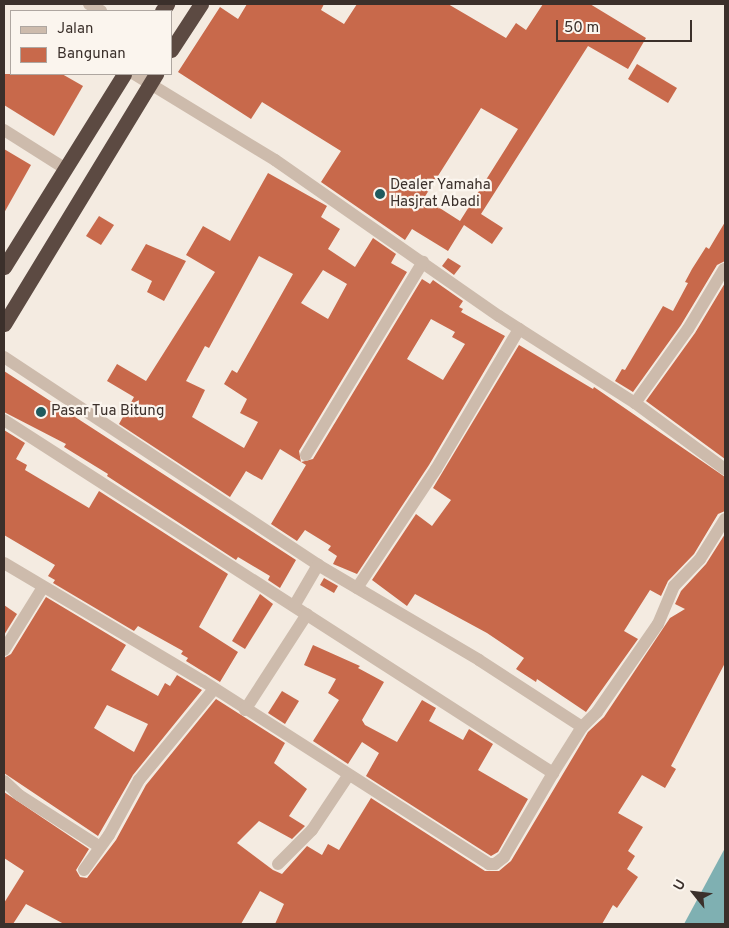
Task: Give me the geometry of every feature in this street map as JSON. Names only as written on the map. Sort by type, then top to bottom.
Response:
[{"type":"highway","points":[[172,48],[201,4]]},
{"type":"highway","points":[[4,267],[123,75]]},
{"type":"highway","points":[[4,324],[153,78]]},
{"type":"street","points":[[139,75],[153,78],[519,329],[634,403],[725,469]]},
{"type":"street","points":[[4,130],[64,168]]},
{"type":"street","points":[[306,455],[423,262]]},
{"type":"street","points":[[634,403],[688,329],[724,269]]},
{"type":"street","points":[[358,588],[436,469],[519,329]]},
{"type":"street","points":[[4,357],[318,566],[479,660],[582,727]]},
{"type":"street","points":[[4,420],[553,773]]},
{"type":"street","points":[[4,563],[214,689],[464,849],[495,864],[504,857],[582,727],[628,668],[658,624],[674,586],[700,558],[725,519]]},
{"type":"street","points":[[294,606],[318,566]]},
{"type":"street","points":[[4,650],[43,587]]},
{"type":"street","points":[[245,710],[307,614]]},
{"type":"street","points":[[84,870],[144,774],[214,689]]},
{"type":"street","points":[[278,864],[312,830],[348,776]]},
{"type":"street","points":[[4,781],[20,796],[100,847]]},
{"type":"water","points":[[725,848],[725,924],[684,924]]},
{"type":"building","points":[[247,4],[324,4],[321,10],[344,24],[357,4],[448,4],[506,38],[516,23],[526,30],[543,4],[590,4],[646,38],[628,69],[588,46],[481,214],[503,228],[492,244],[464,225],[448,251],[412,229],[405,240],[321,182],[341,151],[262,102],[251,119],[178,72],[220,7],[238,19]],"holes":[[[481,108],[518,129],[460,221],[424,198]]]},
{"type":"building","points":[[637,64],[677,88],[668,103],[628,79]]},
{"type":"building","points":[[4,74],[64,75],[83,86],[54,136],[4,105]]},
{"type":"building","points":[[4,149],[31,165],[4,213]]},
{"type":"building","points":[[268,173],[327,206],[321,217],[340,229],[328,249],[355,267],[373,238],[396,254],[391,263],[407,272],[299,451],[301,462],[280,449],[262,480],[246,471],[230,497],[119,424],[134,397],[107,381],[117,364],[146,381],[215,272],[186,255],[203,226],[230,241]],"holes":[[[259,256],[293,274],[237,373],[232,370],[224,384],[247,399],[240,413],[258,422],[244,448],[192,417],[205,390],[186,381],[205,346],[209,348]],[[323,270],[347,284],[328,319],[301,303]]]},
{"type":"building","points":[[99,216],[114,225],[101,245],[86,236]]},
{"type":"building","points":[[725,222],[725,261],[717,265],[681,325],[633,392],[615,381],[622,369],[625,370],[663,306],[673,311],[688,283],[685,282],[692,269],[706,247],[709,249]]},
{"type":"building","points":[[146,244],[186,261],[164,301],[147,292],[152,281],[131,270]]},
{"type":"building","points":[[448,258],[461,266],[454,275],[442,266]]},
{"type":"building","points":[[422,279],[430,284],[433,280],[463,301],[459,307],[463,309],[461,312],[505,336],[429,465],[357,574],[333,564],[337,556],[328,550],[331,546],[305,530],[297,541],[271,524],[306,465],[301,462],[313,459]],"holes":[[[431,319],[455,332],[452,337],[465,344],[443,380],[407,359]]]},
{"type":"building","points":[[725,283],[725,459],[646,401],[695,333]]},
{"type":"building","points":[[519,345],[593,389],[594,387],[725,477],[725,511],[718,514],[694,554],[668,581],[661,596],[650,590],[624,631],[638,639],[586,712],[537,679],[536,682],[516,669],[524,658],[487,633],[415,594],[407,606],[372,580],[416,514],[432,526],[451,500],[433,488]]},
{"type":"building","points":[[4,371],[296,560],[280,588],[268,580],[270,576],[238,557],[236,560],[107,476],[108,474],[64,447],[66,444],[4,412]]},
{"type":"building","points":[[4,430],[25,443],[16,459],[27,465],[25,470],[89,508],[99,491],[228,574],[199,627],[238,652],[220,682],[186,661],[188,658],[181,654],[183,651],[138,626],[134,631],[53,583],[55,580],[48,576],[55,565],[4,535]]},
{"type":"building","points":[[725,534],[725,663],[671,766],[676,769],[665,788],[642,775],[618,813],[643,827],[628,851],[635,856],[627,869],[638,877],[617,908],[613,905],[602,924],[275,924],[284,904],[260,891],[241,924],[64,924],[26,904],[13,924],[4,924],[4,903],[24,871],[4,858],[4,792],[89,849],[76,870],[80,877],[87,878],[116,840],[146,785],[216,699],[285,743],[274,763],[307,789],[289,816],[305,826],[292,839],[259,821],[237,843],[273,870],[282,874],[307,846],[322,855],[328,844],[339,850],[371,798],[485,871],[499,871],[511,861],[588,732],[604,717],[670,618],[685,609],[675,604],[681,591],[706,564]]},
{"type":"building","points":[[324,578],[338,586],[334,593],[320,585]]},
{"type":"building","points":[[260,594],[273,604],[245,649],[232,641]]},
{"type":"building","points":[[46,597],[126,645],[111,670],[158,696],[165,683],[170,686],[177,675],[202,690],[133,775],[98,836],[4,773],[4,658],[11,654]],"holes":[[[107,705],[148,724],[134,752],[94,728]]]},
{"type":"building","points":[[4,605],[17,614],[4,635]]},
{"type":"building","points":[[313,645],[360,666],[358,668],[384,682],[362,720],[365,725],[397,742],[422,700],[436,708],[429,721],[463,740],[469,729],[493,744],[478,770],[528,799],[498,852],[491,856],[366,776],[379,753],[362,742],[348,764],[313,741],[339,700],[328,693],[336,679],[304,665]]},
{"type":"building","points":[[282,691],[299,701],[285,724],[268,713]]},
{"type":"place","name":"Dealer Yamaha Hasjrat Abadi","points":[[380,194]]},
{"type":"place","name":"Pasar Tua Bitung","points":[[41,412]]}]
